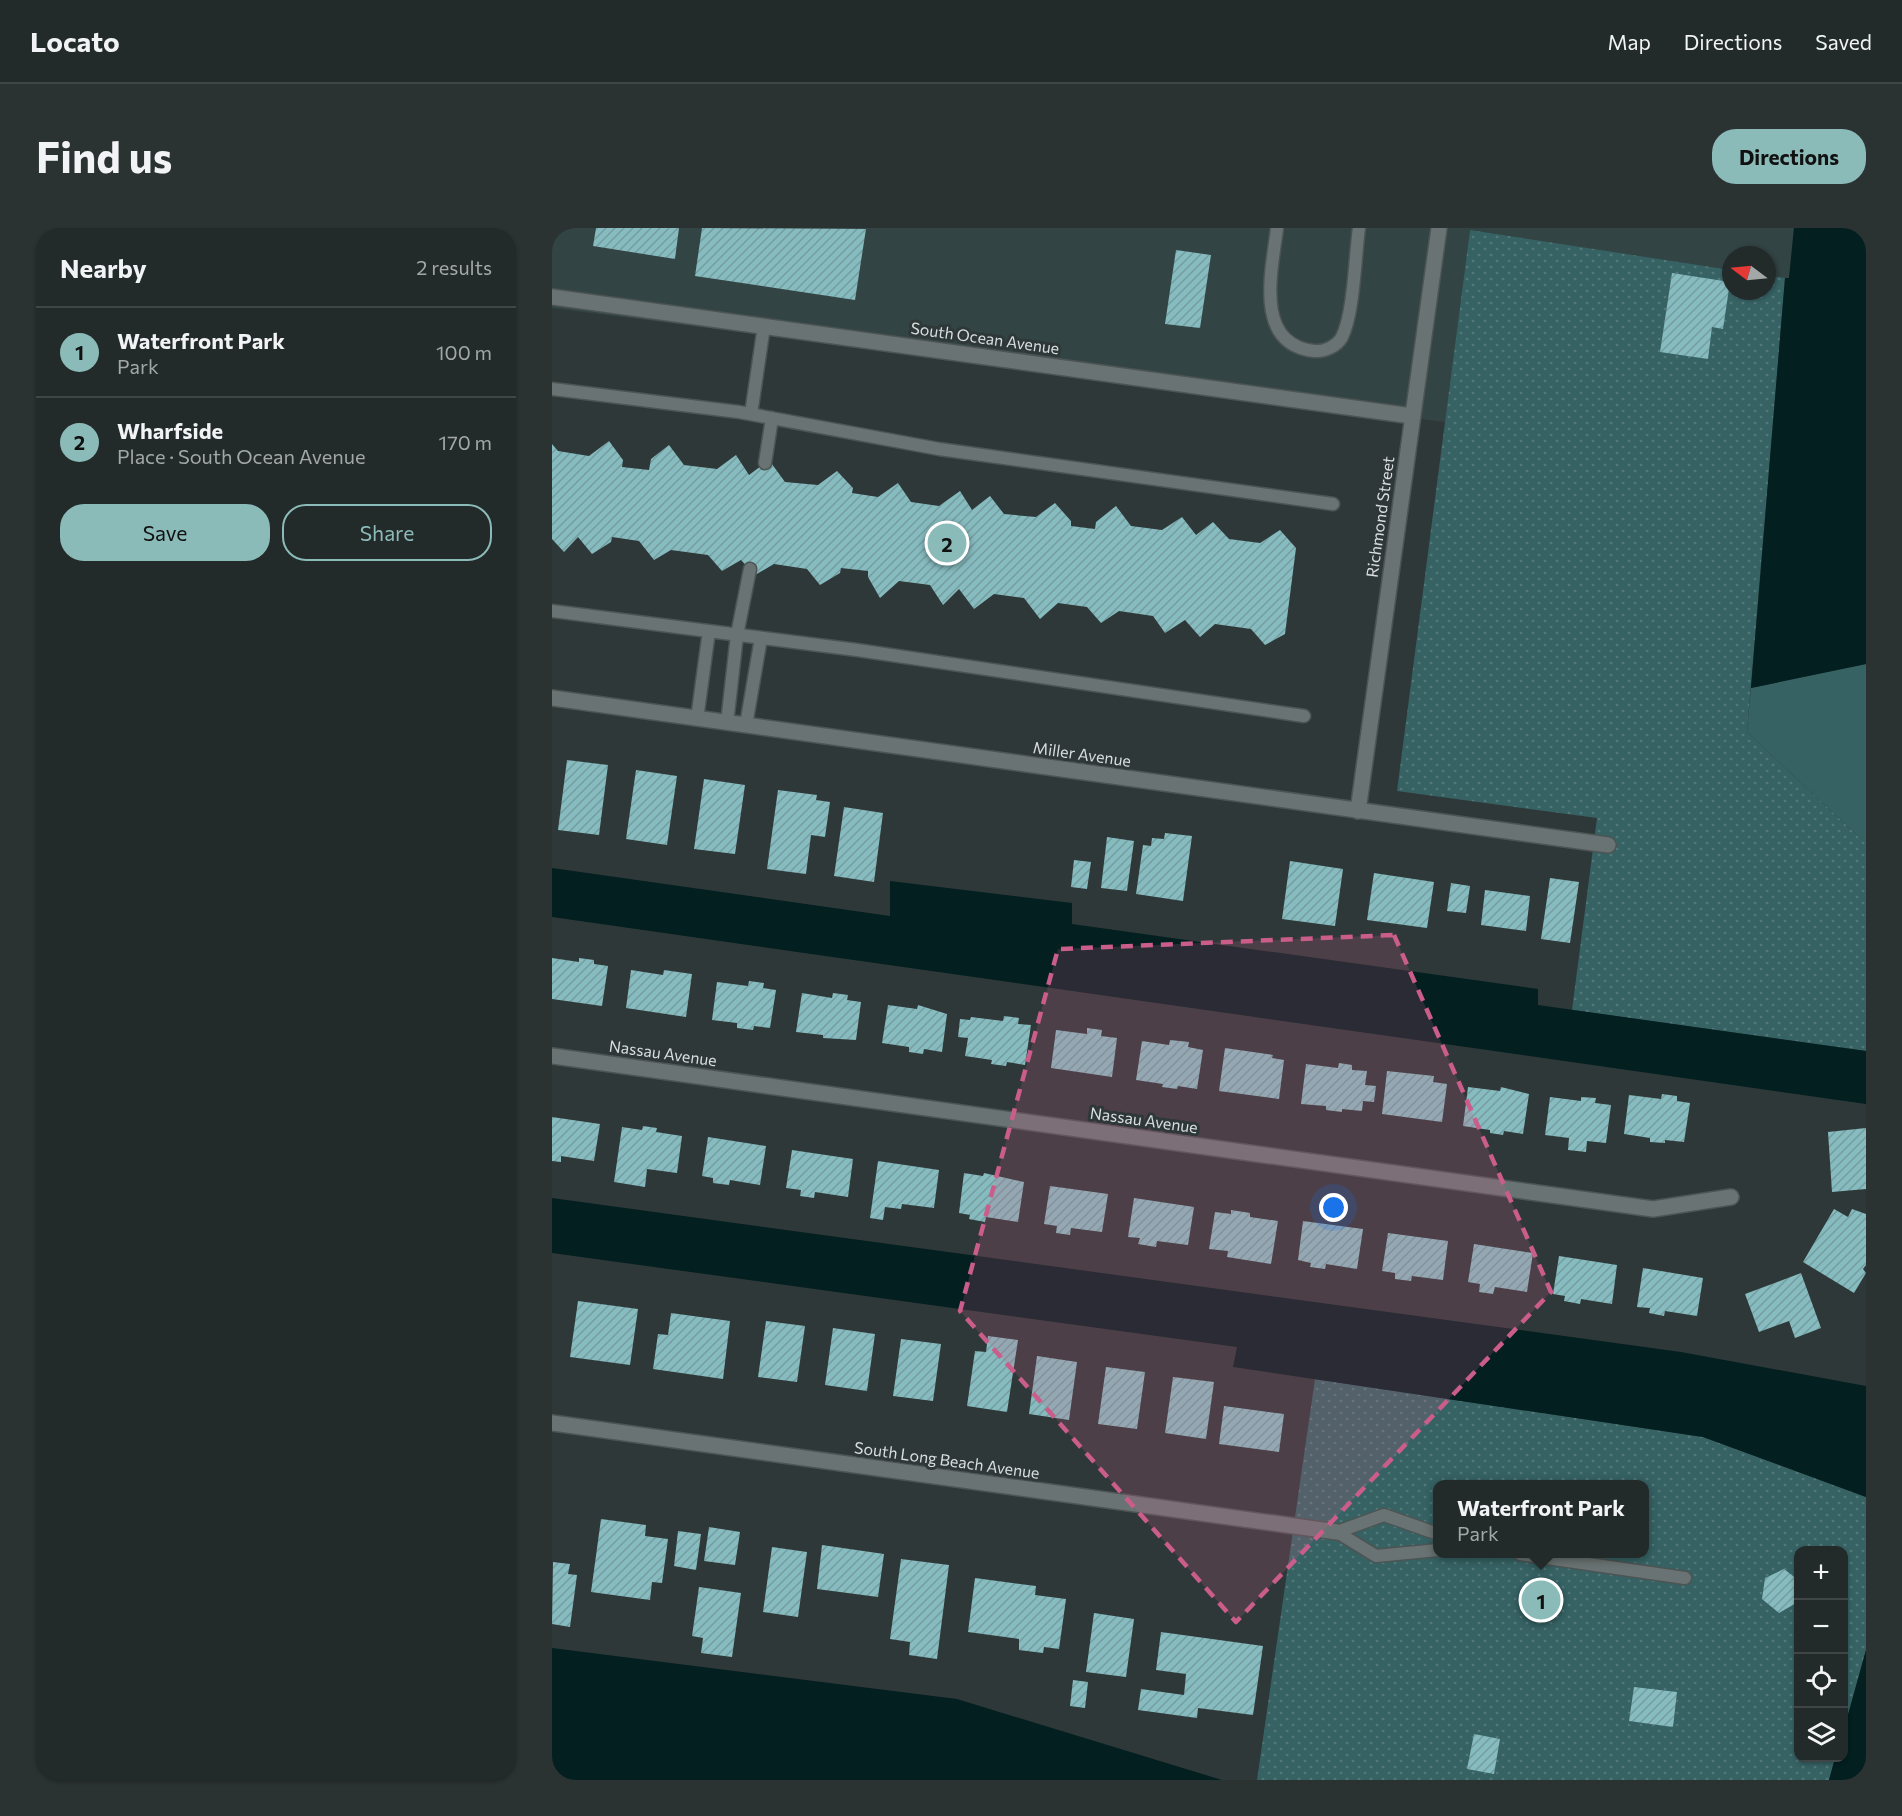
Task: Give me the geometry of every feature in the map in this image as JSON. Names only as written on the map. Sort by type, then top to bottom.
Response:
[{"type":"street","name":"Richmond Street","points":[[1358,811],[1439,228]]},
{"type":"street","name":"South Ocean Avenue","points":[[552,297],[1412,416]]},
{"type":"street","name":"Miller Avenue","points":[[552,698],[1608,845]]},
{"type":"street","name":"Nassau Avenue","points":[[552,1056],[1653,1209],[1731,1197]]},
{"type":"street","name":"South Long Beach Avenue","points":[[552,1423],[1336,1532]]},
{"type":"lane","points":[[1277,228],[1269,290],[1276,328],[1284,340],[1315,351],[1332,348],[1341,338],[1347,320],[1359,228]]},
{"type":"lane","points":[[751,414],[764,326]]},
{"type":"lane","points":[[552,389],[751,414],[939,449],[1333,504]]},
{"type":"lane","points":[[765,463],[772,418]]},
{"type":"lane","points":[[727,723],[737,635],[750,569]]},
{"type":"lane","points":[[552,611],[761,638],[1304,716]]},
{"type":"lane","points":[[697,719],[709,631]]},
{"type":"lane","points":[[746,726],[761,638]]},
{"type":"lane","points":[[1336,1532],[1384,1515],[1433,1533]]},
{"type":"lane","points":[[1336,1532],[1376,1556],[1433,1550]]},
{"type":"lane","points":[[1548,1558],[1685,1578]]},
{"type":"highlighted area","points":[[1394,935],[1551,1292],[1236,1622],[960,1311],[1058,949]]},
{"type":"shaded area","points":[[552,228],[1794,228],[1789,279],[1776,277],[1776,246],[1722,246],[1722,269],[1470,230],[1445,422],[552,308]]},
{"type":"shaded area","points":[[1794,228],[1866,228],[1866,664],[1751,688],[1785,278],[1789,278]]},
{"type":"shaded area","points":[[1470,230],[1722,269],[1722,300],[1776,300],[1776,276],[1785,278],[1747,732],[1861,839],[1866,839],[1866,1051],[1572,1010],[1597,818],[1397,791]]},
{"type":"shaded area","points":[[1866,664],[1866,839],[1861,839],[1747,732],[1751,688]]},
{"type":"shaded area","points":[[552,868],[890,916],[890,881],[1072,903],[1072,924],[1538,989],[1538,1005],[1866,1051],[1866,1104],[552,917]]},
{"type":"shaded area","points":[[552,1198],[1681,1352],[1866,1386],[1866,1497],[1703,1437],[1233,1367],[1237,1347],[552,1253]]},
{"type":"shaded area","points":[[1315,1379],[1703,1437],[1866,1497],[1866,1650],[1848,1715],[1848,1546],[1794,1546],[1794,1762],[1834,1762],[1829,1780],[1257,1780]]},
{"type":"shaded area","points":[[552,1648],[957,1699],[1222,1780],[552,1780]]},
{"type":"shaded area","points":[[1866,1650],[1866,1780],[1829,1780],[1834,1762],[1848,1762],[1848,1715]]},
{"type":"building","points":[[596,228],[679,228],[675,259],[593,246]]},
{"type":"building","points":[[702,228],[866,229],[855,300],[695,276]]},
{"type":"building","points":[[1176,250],[1211,255],[1200,328],[1165,324]]},
{"type":"building","points":[[1672,273],[1722,281],[1722,300],[1727,300],[1723,329],[1712,327],[1708,359],[1660,352]]},
{"type":"building","points":[[609,441],[623,460],[622,467],[649,470],[651,459],[669,445],[684,465],[717,469],[736,455],[749,475],[769,460],[785,482],[818,485],[837,471],[853,488],[852,493],[878,497],[898,483],[911,502],[939,506],[960,491],[972,510],[990,496],[1004,514],[1036,517],[1055,503],[1071,521],[1071,526],[1095,529],[1096,522],[1116,506],[1131,526],[1162,530],[1182,517],[1196,535],[1213,522],[1229,539],[1260,543],[1280,530],[1296,548],[1285,634],[1265,645],[1251,629],[1215,624],[1200,637],[1185,620],[1165,633],[1153,616],[1119,611],[1101,623],[1087,607],[1058,603],[1040,619],[1024,598],[994,594],[974,609],[959,589],[943,605],[930,585],[899,581],[880,598],[868,577],[868,571],[841,568],[840,573],[820,585],[807,569],[774,564],[755,575],[741,560],[722,571],[708,555],[671,550],[654,560],[639,541],[612,537],[611,542],[592,554],[578,537],[564,552],[552,539],[552,444],[558,451],[589,456]]},
{"type":"building","points":[[567,760],[608,765],[599,835],[558,830]]},
{"type":"building","points":[[636,770],[677,776],[667,845],[626,839]]},
{"type":"building","points":[[704,779],[745,785],[735,854],[694,849]]},
{"type":"building","points":[[778,790],[817,795],[816,800],[830,802],[825,837],[811,835],[806,874],[767,869]]},
{"type":"building","points":[[844,807],[883,813],[874,882],[834,876]]},
{"type":"building","points":[[1165,833],[1192,836],[1183,901],[1136,894],[1143,845],[1151,846],[1152,838],[1164,839]]},
{"type":"building","points":[[1107,837],[1134,841],[1127,891],[1101,888]]},
{"type":"building","points":[[1074,860],[1091,862],[1087,889],[1071,887]]},
{"type":"building","points":[[1290,861],[1343,869],[1335,926],[1282,919]]},
{"type":"building","points":[[1374,873],[1434,882],[1427,928],[1367,920]]},
{"type":"building","points":[[1550,878],[1579,882],[1570,943],[1541,939]]},
{"type":"building","points":[[1451,883],[1470,886],[1466,913],[1447,911]]},
{"type":"building","points":[[1485,890],[1530,896],[1526,931],[1481,925]]},
{"type":"building","points":[[552,958],[579,962],[579,958],[594,960],[594,964],[608,966],[602,1006],[552,999]]},
{"type":"building","points":[[631,970],[663,975],[664,970],[692,974],[686,1017],[626,1008]]},
{"type":"building","points":[[749,981],[764,983],[763,988],[776,990],[770,1028],[754,1026],[753,1030],[737,1028],[737,1023],[712,1020],[717,982],[748,986]]},
{"type":"building","points":[[802,993],[832,998],[833,993],[848,995],[847,1000],[861,1002],[856,1040],[823,1038],[823,1035],[796,1032]]},
{"type":"building","points":[[888,1005],[917,1009],[918,1005],[947,1014],[942,1052],[924,1049],[923,1054],[909,1052],[909,1047],[882,1043]]},
{"type":"building","points":[[1004,1016],[1019,1018],[1018,1024],[1031,1025],[1025,1065],[1007,1062],[1006,1066],[991,1064],[992,1060],[965,1056],[968,1038],[958,1037],[960,1019],[970,1020],[971,1017],[1003,1021]]},
{"type":"building","points":[[1087,1028],[1102,1030],[1101,1036],[1117,1038],[1112,1077],[1051,1068],[1056,1030],[1087,1034]]},
{"type":"building","points":[[1170,1040],[1189,1042],[1188,1047],[1203,1050],[1197,1089],[1178,1086],[1177,1089],[1162,1087],[1163,1084],[1136,1080],[1142,1041],[1169,1045]]},
{"type":"building","points":[[1225,1048],[1273,1055],[1272,1058],[1284,1060],[1279,1099],[1219,1091]]},
{"type":"building","points":[[1339,1063],[1352,1065],[1352,1070],[1367,1071],[1365,1085],[1376,1086],[1374,1102],[1363,1101],[1362,1111],[1342,1109],[1342,1112],[1326,1110],[1326,1106],[1301,1104],[1306,1064],[1338,1068]]},
{"type":"building","points":[[1387,1071],[1434,1076],[1433,1082],[1447,1084],[1442,1122],[1382,1114]]},
{"type":"building","points":[[1468,1087],[1500,1091],[1501,1087],[1529,1094],[1523,1134],[1504,1131],[1503,1135],[1490,1133],[1490,1130],[1463,1126]]},
{"type":"building","points":[[1662,1094],[1677,1096],[1677,1101],[1690,1103],[1684,1142],[1665,1140],[1665,1143],[1650,1142],[1650,1138],[1624,1134],[1629,1095],[1661,1099]]},
{"type":"building","points":[[1550,1097],[1581,1101],[1581,1097],[1596,1098],[1595,1103],[1611,1105],[1606,1143],[1587,1141],[1586,1152],[1568,1150],[1569,1138],[1545,1135]]},
{"type":"building","points":[[552,1117],[600,1124],[594,1161],[561,1156],[561,1162],[552,1161]]},
{"type":"building","points":[[643,1126],[657,1128],[656,1132],[682,1136],[677,1173],[647,1169],[645,1187],[614,1182],[622,1127],[642,1130]]},
{"type":"building","points":[[1866,1128],[1866,1189],[1832,1192],[1828,1132]]},
{"type":"building","points":[[708,1137],[766,1146],[760,1185],[730,1180],[729,1185],[713,1183],[713,1178],[702,1176]]},
{"type":"building","points":[[792,1150],[853,1159],[848,1197],[815,1192],[814,1198],[800,1196],[801,1190],[786,1188]]},
{"type":"building","points":[[878,1161],[939,1170],[934,1208],[902,1204],[901,1209],[885,1207],[883,1220],[870,1218]]},
{"type":"building","points":[[964,1173],[983,1176],[984,1173],[1024,1182],[1018,1222],[986,1217],[985,1222],[969,1219],[970,1215],[959,1213]]},
{"type":"building","points":[[1050,1186],[1108,1194],[1102,1232],[1071,1228],[1070,1235],[1056,1233],[1057,1226],[1044,1224]]},
{"type":"building","points":[[1134,1198],[1194,1207],[1188,1245],[1157,1241],[1156,1247],[1138,1244],[1140,1238],[1128,1237]]},
{"type":"building","points":[[1834,1209],[1848,1217],[1852,1209],[1866,1214],[1866,1265],[1863,1269],[1866,1273],[1854,1293],[1803,1262]]},
{"type":"building","points":[[1231,1210],[1250,1213],[1250,1217],[1278,1221],[1271,1264],[1227,1257],[1228,1251],[1209,1249],[1215,1212],[1231,1214]]},
{"type":"building","points":[[1303,1221],[1363,1229],[1357,1269],[1326,1264],[1325,1269],[1310,1267],[1311,1263],[1298,1260]]},
{"type":"building","points":[[1388,1233],[1448,1241],[1443,1280],[1412,1276],[1411,1281],[1395,1279],[1395,1273],[1382,1271]]},
{"type":"building","points":[[1474,1244],[1533,1253],[1527,1292],[1495,1287],[1493,1294],[1479,1292],[1480,1284],[1468,1282]]},
{"type":"building","points":[[1559,1256],[1617,1265],[1612,1304],[1581,1299],[1580,1304],[1564,1301],[1565,1296],[1553,1294]]},
{"type":"building","points":[[1643,1268],[1703,1278],[1697,1316],[1665,1311],[1664,1316],[1649,1313],[1650,1308],[1637,1307]]},
{"type":"building","points":[[1801,1273],[1821,1328],[1795,1338],[1789,1321],[1759,1332],[1745,1294]]},
{"type":"building","points":[[578,1301],[638,1309],[630,1365],[570,1357]]},
{"type":"building","points":[[671,1313],[730,1321],[723,1379],[653,1369],[658,1334],[668,1335]]},
{"type":"building","points":[[766,1321],[805,1326],[797,1382],[758,1377]]},
{"type":"building","points":[[833,1328],[875,1334],[867,1391],[825,1385]]},
{"type":"building","points":[[988,1336],[1018,1340],[1007,1412],[967,1406],[975,1351],[986,1352]]},
{"type":"building","points":[[901,1339],[941,1344],[933,1401],[893,1396]]},
{"type":"building","points":[[1037,1356],[1077,1362],[1069,1420],[1029,1414]]},
{"type":"building","points":[[1106,1367],[1145,1372],[1137,1429],[1098,1424]]},
{"type":"building","points":[[1173,1377],[1214,1382],[1206,1439],[1165,1433]]},
{"type":"building","points":[[1224,1406],[1284,1414],[1279,1452],[1219,1444]]},
{"type":"building","points":[[601,1519],[646,1525],[645,1536],[668,1539],[662,1583],[652,1582],[650,1600],[591,1592]]},
{"type":"building","points":[[709,1527],[740,1532],[735,1565],[704,1561]]},
{"type":"building","points":[[678,1531],[701,1534],[696,1570],[674,1566]]},
{"type":"building","points":[[822,1545],[884,1554],[878,1597],[817,1589]]},
{"type":"building","points":[[772,1547],[807,1552],[798,1617],[763,1612]]},
{"type":"building","points":[[901,1559],[949,1565],[937,1659],[909,1655],[910,1642],[890,1639]]},
{"type":"building","points":[[553,1562],[570,1564],[568,1574],[577,1575],[570,1627],[552,1624]]},
{"type":"building","points":[[1784,1569],[1794,1577],[1794,1604],[1779,1613],[1762,1599],[1765,1578]]},
{"type":"building","points":[[975,1578],[1036,1586],[1035,1595],[1066,1599],[1059,1649],[1044,1647],[1043,1653],[1019,1650],[1019,1639],[968,1632]]},
{"type":"building","points":[[699,1587],[741,1593],[732,1657],[701,1653],[703,1638],[692,1636]]},
{"type":"building","points":[[1094,1613],[1134,1619],[1126,1677],[1086,1672]]},
{"type":"building","points":[[1161,1632],[1263,1646],[1253,1715],[1198,1708],[1197,1718],[1138,1710],[1141,1689],[1184,1695],[1186,1674],[1156,1670]]},
{"type":"building","points":[[1073,1680],[1088,1682],[1085,1708],[1070,1706]]},
{"type":"building","points":[[1634,1687],[1677,1692],[1673,1727],[1629,1721]]},
{"type":"building","points":[[1474,1734],[1500,1739],[1494,1774],[1467,1769]]},
{"type":"place","name":"Wharfside","points":[[947,543]]},
{"type":"place","name":"Waterfront Park","points":[[1541,1600]]}]
